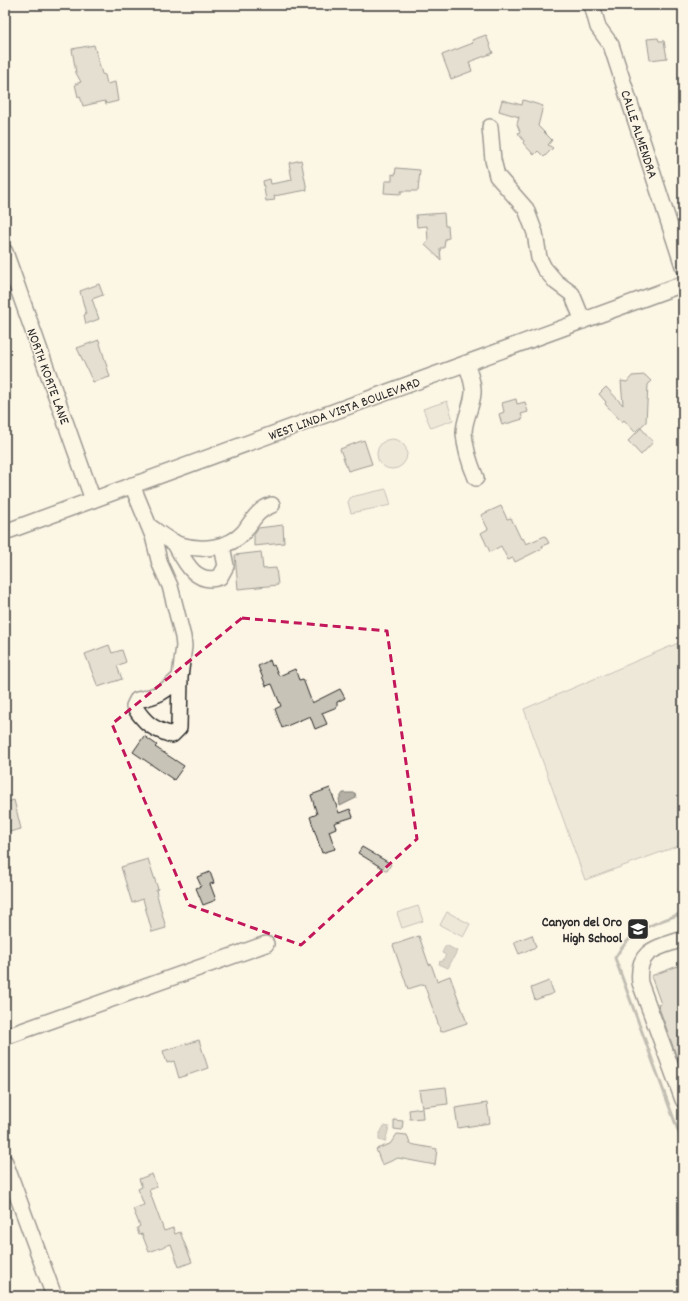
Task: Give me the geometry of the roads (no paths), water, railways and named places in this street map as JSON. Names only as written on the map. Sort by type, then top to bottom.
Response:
[{"type":"street","name":"CALLE ALMENDRA","points":[[592,5],[598,27],[611,45],[683,266]]},
{"type":"street","points":[[490,127],[492,160],[498,176],[526,210],[535,233],[539,258],[544,268],[556,282],[572,294],[583,321]]},
{"type":"street","name":"NORTH KORTE LANE","points":[[5,252],[93,500]]},
{"type":"street","name":"WEST LINDA VISTA BOULEVARD","points":[[5,532],[683,284]]},
{"type":"street","points":[[466,363],[472,382],[473,394],[466,417],[464,433],[470,465],[476,478]]},
{"type":"street","points":[[132,485],[149,526],[156,552],[170,586],[183,637],[184,646],[180,677]]},
{"type":"street","points":[[149,526],[180,545],[215,548],[230,543],[243,533],[253,518],[265,507],[272,505]]},
{"type":"street","points":[[174,542],[193,571],[201,578],[211,580],[220,577],[226,566],[222,546]]},
{"type":"street","points":[[683,939],[650,951],[643,958],[639,974],[640,984],[683,1100]]},
{"type":"street","points":[[5,1037],[266,944]]},
{"type":"street","points":[[5,1162],[54,1296]]},
{"type":"waterway","points":[[683,913],[653,924],[636,933],[615,958],[683,1144]]},
{"type":"place","name":"Canyon del Oro High School","points":[[638,929]]}]
